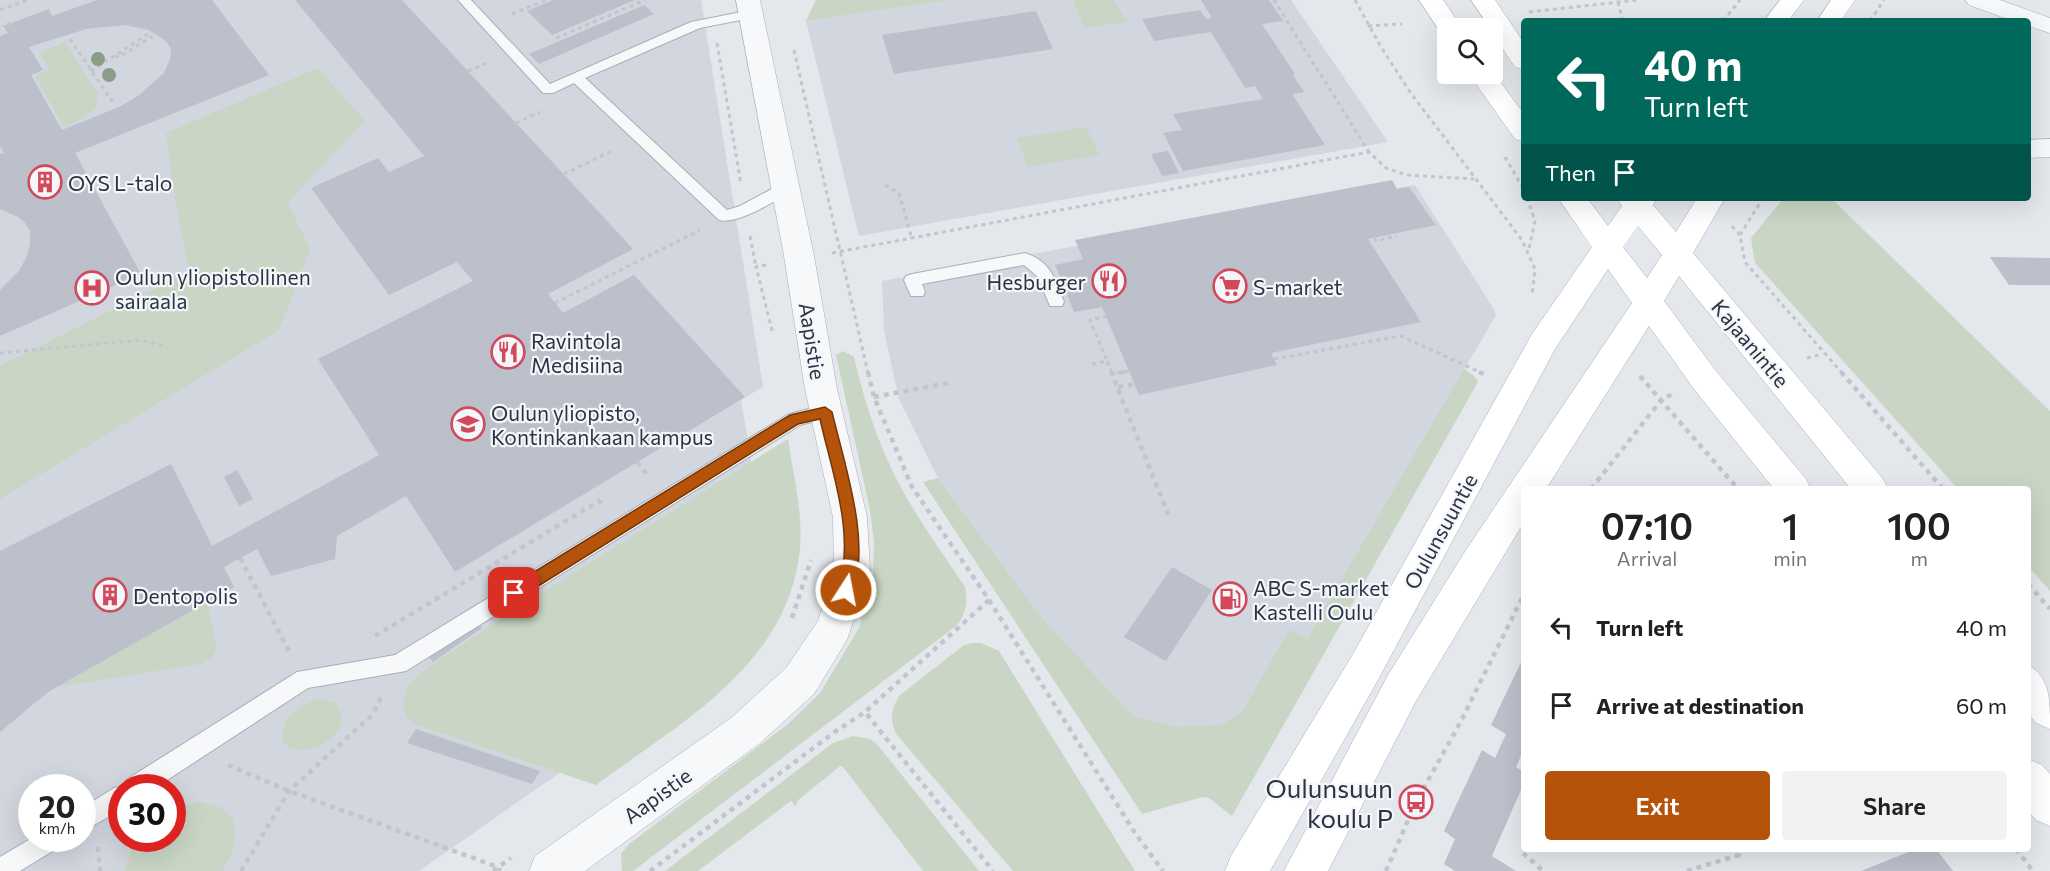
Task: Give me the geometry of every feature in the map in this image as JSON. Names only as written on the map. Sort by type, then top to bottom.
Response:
[{"type":"main road","points":[[1431,0],[1443,18]]},
{"type":"main road","points":[[1483,0],[1521,57]]},
{"type":"main road","points":[[1778,18],[1792,0]]},
{"type":"main road","points":[[1831,18],[1843,0]]},
{"type":"main road","points":[[1489,84],[1521,129]]},
{"type":"main road","points":[[1574,201],[1648,304],[1792,486]]},
{"type":"main road","name":"Oulunsuuntie","points":[[1246,871],[1366,666],[1543,342],[1567,304],[1608,249],[1637,201]]},
{"type":"main road","name":"Kajaanintie","points":[[1637,201],[1676,254],[1869,486]]},
{"type":"main road","points":[[1529,486],[1648,304],[1709,201]]},
{"type":"main road","points":[[1305,871],[1402,688],[1479,561],[1521,498]]},
{"type":"main road","points":[[2031,687],[2050,710]]},
{"type":"main road","points":[[2031,783],[2050,806]]},
{"type":"street","points":[[1977,0],[2028,18]]},
{"type":"street","name":"Aapistie","points":[[550,871],[745,731],[800,681],[834,628],[852,571],[850,517],[825,412],[799,256],[750,7]]},
{"type":"street","points":[[2031,19],[2050,26]]},
{"type":"street","points":[[2031,149],[2050,148]]},
{"type":"lane","points":[[464,0],[548,90],[696,25],[714,21],[750,7]]},
{"type":"lane","points":[[576,77],[724,216],[745,210],[786,188]]},
{"type":"lane","points":[[917,292],[912,280],[1025,259],[1037,262],[1043,269],[1056,302]]},
{"type":"lane","points":[[155,774],[304,679],[399,664],[795,419],[825,412]]},
{"type":"lane","points":[[0,870],[30,852]]},
{"type":"path","points":[[0,4],[1,9],[28,0]]},
{"type":"path","points":[[487,24],[546,0]]},
{"type":"path","points":[[556,38],[645,0]]},
{"type":"path","points":[[1274,0],[1369,152],[1386,168],[1420,177],[1474,179]]},
{"type":"path","points":[[1355,0],[1367,26],[1474,179],[1529,250],[1537,274]]},
{"type":"path","points":[[1522,13],[1637,0]]},
{"type":"path","points":[[1725,18],[1740,0]]},
{"type":"path","points":[[1872,18],[1884,0]]},
{"type":"path","points":[[1617,1],[1622,18]]},
{"type":"path","points":[[714,21],[756,267]]},
{"type":"path","points":[[8,22],[15,33]]},
{"type":"path","points":[[1367,26],[1402,24]]},
{"type":"path","points":[[91,71],[153,31]]},
{"type":"path","points":[[115,56],[118,57],[158,33]]},
{"type":"path","points":[[70,39],[114,104]]},
{"type":"path","points":[[793,43],[874,397],[912,487],[989,600],[1135,833],[1163,871]]},
{"type":"path","points":[[564,174],[617,149]]},
{"type":"path","points":[[799,256],[841,252],[1369,152]]},
{"type":"path","points":[[885,185],[899,193],[912,238]]},
{"type":"path","points":[[1528,201],[1535,221],[1529,250]]},
{"type":"path","points":[[1711,201],[1740,235],[1744,262],[1940,486]]},
{"type":"path","points":[[1740,235],[1761,201]]},
{"type":"path","points":[[555,303],[724,216]]},
{"type":"path","points":[[1374,238],[1376,241],[1398,236]]},
{"type":"path","points":[[1107,316],[1090,320],[1170,519]]},
{"type":"path","points":[[1274,359],[1401,336],[1495,379]]},
{"type":"path","points":[[0,353],[141,340],[164,346]]},
{"type":"path","points":[[1092,364],[1107,361]]},
{"type":"path","points":[[1112,374],[1129,371]]},
{"type":"path","points":[[874,397],[948,383]]},
{"type":"path","points":[[1117,387],[1135,384]]},
{"type":"path","points":[[1593,486],[1662,399],[1735,486]]},
{"type":"path","points":[[240,558],[304,679]]},
{"type":"path","points":[[790,622],[810,568],[811,558]]},
{"type":"path","points":[[2031,587],[2050,609]]},
{"type":"path","points":[[650,871],[865,712],[989,600]]},
{"type":"path","points":[[1386,871],[1416,802],[1460,723],[1521,600]]},
{"type":"path","points":[[241,871],[289,791],[372,715],[399,664]]},
{"type":"path","points":[[865,712],[993,871]]},
{"type":"path","points":[[192,750],[289,791],[499,869]]},
{"type":"path","points":[[1687,871],[1739,855],[1737,852]]},
{"type":"path","points":[[2018,852],[2032,871]]},
{"type":"path","points":[[493,871],[499,869],[518,853]]},
{"type":"path","points":[[1523,853],[1543,871]]},
{"type":"shaded area","name":"Oulun yliopisto, Kontinkankaan kampus","points":[[0,0],[701,0],[763,387],[741,400],[765,541],[684,686],[419,871],[0,871]]},
{"type":"shaded area","points":[[951,0],[1291,0],[1388,142],[859,236],[806,21]]},
{"type":"shaded area","points":[[1415,185],[1496,315],[1247,743],[1158,743],[1039,614],[938,478],[899,399],[884,331],[882,281]]},
{"type":"green space","points":[[816,0],[951,0],[806,21]]},
{"type":"green space","points":[[1073,0],[1114,0],[1127,22],[1084,28]]},
{"type":"green space","points":[[65,42],[98,94],[96,108],[85,117],[64,127],[35,76],[50,69],[39,53]]},
{"type":"green space","points":[[318,68],[365,121],[288,202],[310,250],[279,330],[0,499],[0,366],[189,271],[175,199],[166,133]]},
{"type":"green space","points":[[1086,127],[1099,155],[1028,167],[1017,138]]},
{"type":"green space","points":[[1782,201],[1834,201],[2050,411],[2050,591],[2031,569],[2031,486],[1955,486],[1755,263],[1751,238]]},
{"type":"green space","points":[[843,351],[854,357],[874,426],[894,475],[917,515],[965,587],[964,613],[956,626],[633,871],[622,871],[621,854],[629,844],[787,725],[820,693],[859,628],[873,575],[874,542],[870,510],[836,355]]},
{"type":"green space","points":[[1464,369],[1478,382],[1232,816],[1209,798],[1202,797],[1142,814],[923,482],[938,478],[1039,614],[1133,716],[1177,727],[1222,725],[1242,712],[1289,630],[1307,639]]},
{"type":"green space","points":[[788,439],[801,534],[792,589],[775,626],[753,658],[695,714],[596,785],[416,724],[407,718],[403,707],[405,693],[410,683],[427,668],[497,621]]},
{"type":"green space","points":[[207,602],[217,648],[213,657],[201,664],[57,687]]},
{"type":"green space","points":[[981,643],[999,651],[1135,871],[1013,871],[897,735],[892,715],[900,695],[964,645]]},
{"type":"green space","points":[[319,699],[335,702],[341,718],[337,731],[327,741],[314,748],[299,750],[288,747],[283,738],[289,717],[300,707]]},
{"type":"green space","points":[[853,736],[876,743],[979,871],[923,871],[840,766],[797,801],[796,807],[791,801],[698,871],[665,871],[833,743]]},
{"type":"green space","points":[[200,802],[214,805],[232,818],[235,827],[233,848],[222,871],[124,871],[130,852],[186,852],[186,805]]},
{"type":"building","name":"OYS L-talo","points":[[97,0],[212,0],[269,75],[75,153],[141,274],[0,336],[0,290],[19,271],[27,256],[30,231],[18,217],[0,209],[0,154],[4,153],[0,146],[0,36],[8,33],[3,26],[49,9],[52,16]],"holes":[[[125,25],[149,30],[166,41],[171,49],[170,59],[164,73],[138,96],[119,107],[62,130],[31,75],[43,70],[29,47],[86,29]]]},
{"type":"building","points":[[295,0],[402,0],[633,249],[548,294],[563,313],[634,275],[745,397],[455,572],[406,496],[337,536],[335,559],[271,576],[257,549],[224,567],[234,587],[48,692],[0,732],[0,551],[171,464],[212,546],[379,455],[318,359],[473,281],[457,262],[389,295],[311,188],[378,158],[389,172],[424,156]]},
{"type":"building","points":[[553,0],[635,0],[552,35],[527,11]]},
{"type":"building","points":[[1201,0],[1269,0],[1283,21],[1262,24],[1295,74],[1293,75],[1304,92],[1292,94],[1325,145],[1183,171],[1163,133],[1182,130],[1173,114],[1263,99],[1255,86],[1245,88],[1211,32],[1154,41],[1142,19],[1200,10],[1206,19],[1212,18]]},
{"type":"building","points":[[644,5],[654,14],[539,64],[529,54]]},
{"type":"building","points":[[1036,11],[1053,49],[894,74],[882,35]]},
{"type":"building","points":[[1168,151],[1179,173],[1162,176],[1151,154]]},
{"type":"building","name":"S-market","points":[[1392,180],[1397,189],[1409,187],[1436,225],[1368,239],[1421,322],[1271,353],[1277,365],[1139,395],[1102,307],[1074,312],[1055,265],[1083,259],[1075,240]]},
{"type":"building","points":[[1990,257],[2050,258],[2050,285],[2009,285]]},
{"type":"building","points":[[237,470],[253,499],[239,506],[224,477]]},
{"type":"building","points":[[1172,567],[1212,590],[1166,661],[1124,637]]},
{"type":"building","points":[[478,621],[482,628],[433,662],[427,655]]},
{"type":"building","points":[[1521,662],[1521,756],[1516,767],[1521,770],[1521,790],[1492,856],[1516,871],[1455,871],[1444,864],[1455,839],[1444,831],[1482,750],[1495,758],[1506,734],[1491,725]]},
{"type":"building","points":[[416,729],[540,771],[532,784],[407,743]]},
{"type":"building","points":[[1908,852],[1938,852],[1953,871],[1861,871]]},
{"type":"place","name":"OYS L-talo","points":[[45,182]]},
{"type":"place","name":"Hesburger","points":[[1109,281]]},
{"type":"place","name":"S-market","points":[[1230,286]]},
{"type":"place","name":"Oulun yliopistollinen sairaala","points":[[92,288]]},
{"type":"place","name":"Ravintola Medisiina","points":[[508,352]]},
{"type":"place","name":"Oulun yliopisto, Kontinkankaan kampus","points":[[468,424]]},
{"type":"place","name":"Dentopolis","points":[[110,595]]},
{"type":"place","name":"ABC S-market Kastelli Oulu","points":[[1230,599]]},
{"type":"place","name":"Oulunsuun koulu P","points":[[1416,802]]},
{"type":"route","points":[[514,593],[795,419],[825,412],[850,517],[852,571],[846,590]]}]
